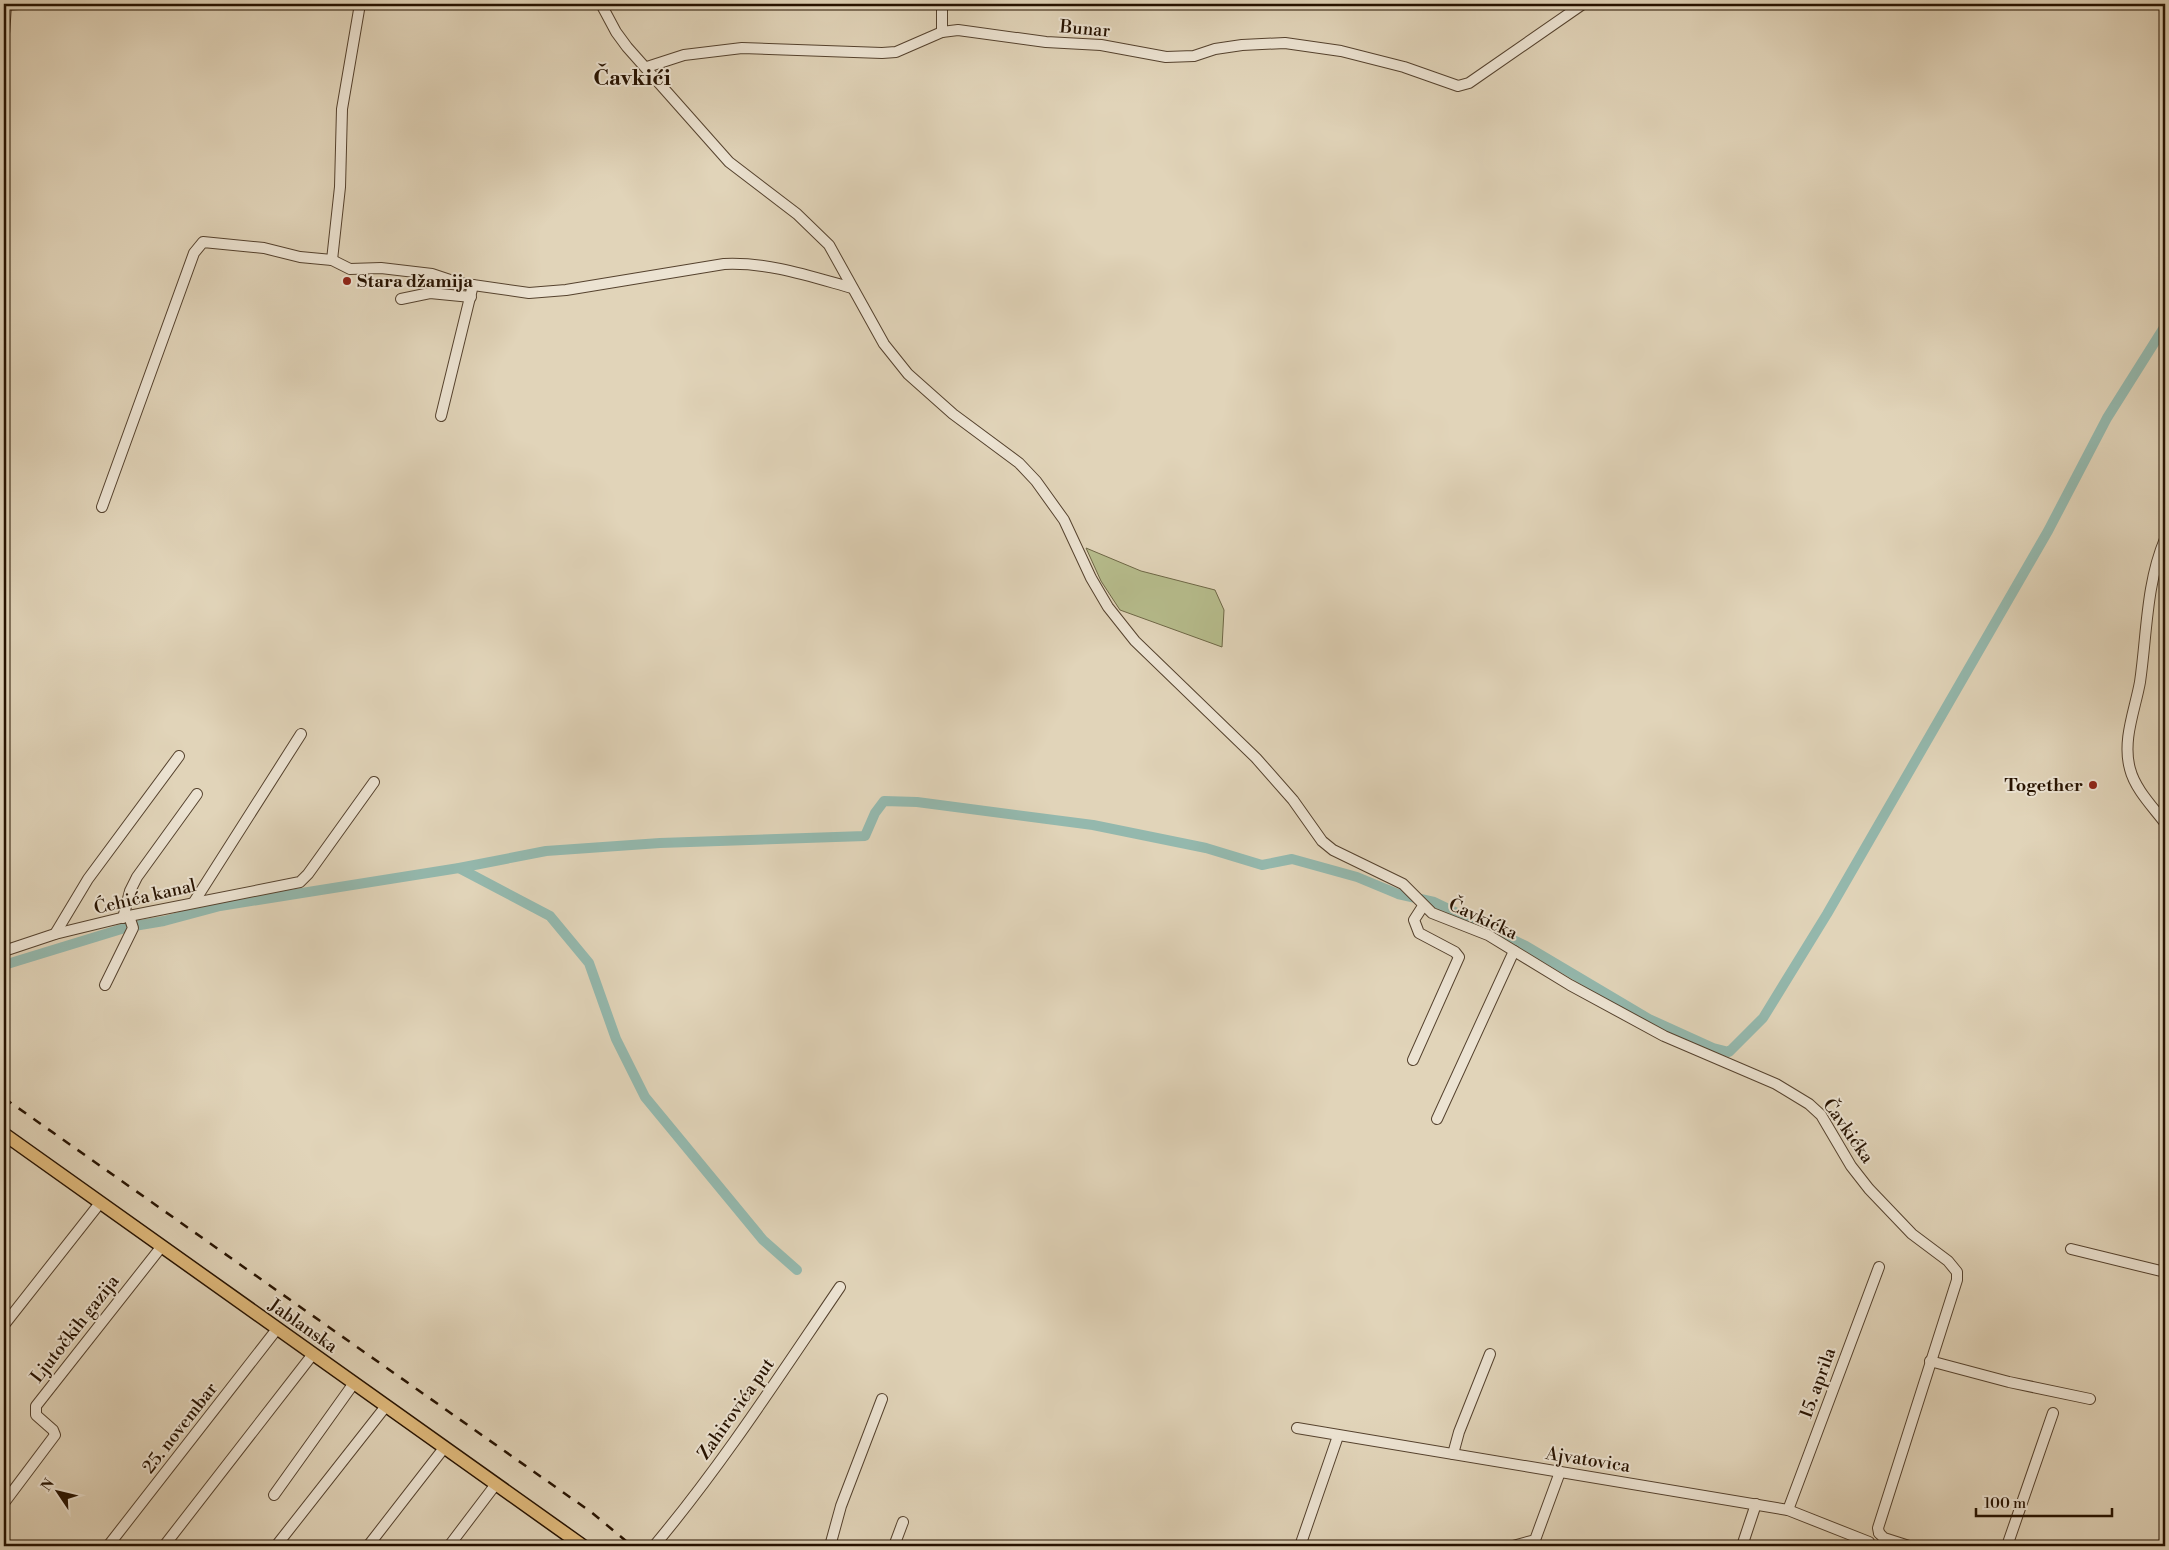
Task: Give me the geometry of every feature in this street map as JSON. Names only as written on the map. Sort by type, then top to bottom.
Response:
[{"type":"main road","name":"Jablanska","points":[[4,1134],[583,1546]]},
{"type":"street","points":[[4,34],[5,5],[18,4]]},
{"type":"street","points":[[332,260],[340,187],[342,109],[360,4]]},
{"type":"street","points":[[601,4],[616,32],[729,162],[815,229],[829,246],[884,344],[908,374],[953,414],[1019,463],[1036,481],[1064,520],[1087,569],[1108,607],[1134,641],[1256,758],[1288,793],[1322,841],[1333,850],[1403,884],[1421,904],[1414,920],[1419,933],[1455,952],[1459,957],[1413,1060]]},
{"type":"street","points":[[942,4],[942,32]]},
{"type":"street","name":"Bunar","points":[[647,67],[684,55],[742,48],[896,52],[942,32],[958,30],[1046,42],[1101,45],[1166,58],[1194,56],[1215,49],[1242,45],[1284,43],[1341,51],[1404,67],[1458,86],[1469,83],[1583,4]]},
{"type":"street","points":[[102,507],[197,247],[207,242],[264,248],[300,257],[332,260],[350,268],[389,269],[432,274],[473,285],[529,293],[566,290],[724,264],[746,263],[778,268],[852,288]]},
{"type":"street","points":[[441,416],[473,285]]},
{"type":"street","points":[[401,300],[430,293],[471,297]]},
{"type":"street","points":[[2165,539],[2148,607],[2139,683],[2130,726],[2128,754],[2134,779],[2165,823]]},
{"type":"street","points":[[194,902],[301,734]]},
{"type":"street","points":[[55,934],[88,879],[179,756]]},
{"type":"street","name":"Ćehića kanal","points":[[4,951],[55,934],[129,921],[194,902],[295,884],[308,874],[374,782]]},
{"type":"street","points":[[105,985],[129,921],[130,892],[137,877],[197,794]]},
{"type":"street","name":"Čavkićka","points":[[1421,904],[1432,913],[1488,935],[1570,986],[1664,1036],[1785,1088],[1809,1104],[1820,1115],[1838,1146],[1869,1189],[1912,1234],[1948,1261],[1957,1272],[1957,1280],[1885,1504],[1878,1533]]},
{"type":"street","points":[[1437,1119],[1514,951]]},
{"type":"street","points":[[4,1325],[100,1203]]},
{"type":"street","name":"Ljutočkih gazija","points":[[4,1503],[55,1435],[53,1430],[36,1415],[36,1406],[162,1246]]},
{"type":"street","points":[[2071,1249],[2165,1272]]},
{"type":"street","name":"15. aprila","points":[[1788,1510],[1879,1267]]},
{"type":"street","name":"Zahirovića put","points":[[654,1546],[687,1507],[722,1459],[840,1287]]},
{"type":"street","name":"25. novembar","points":[[108,1546],[277,1329]]},
{"type":"street","points":[[164,1546],[313,1354]]},
{"type":"street","points":[[1453,1454],[1462,1424],[1490,1354]]},
{"type":"street","points":[[1930,1361],[2009,1382],[2090,1399]]},
{"type":"street","points":[[274,1495],[354,1384]]},
{"type":"street","points":[[830,1546],[841,1506],[882,1399]]},
{"type":"street","points":[[276,1546],[386,1406]]},
{"type":"street","points":[[2007,1546],[2053,1413]]},
{"type":"street","name":"Ajvatovica","points":[[1297,1428],[1788,1510],[1869,1544]]},
{"type":"street","points":[[1300,1546],[1338,1436]]},
{"type":"street","points":[[368,1546],[444,1448]]},
{"type":"street","points":[[1513,1546],[1535,1540],[1560,1472]]},
{"type":"street","points":[[449,1546],[496,1484]]},
{"type":"street","points":[[1742,1546],[1756,1504]]},
{"type":"street","points":[[894,1546],[903,1522]]},
{"type":"street","points":[[1869,1544],[1878,1533],[1884,1538],[1909,1546]]},
{"type":"green space","points":[[1086,548],[1141,571],[1215,590],[1224,610],[1222,647],[1120,610],[1101,581]]},
{"type":"waterway","points":[[4,965],[128,927],[164,921],[220,906],[459,868],[546,851],[660,843],[865,836],[875,813],[884,801],[917,802],[1093,825],[1206,848],[1262,865],[1292,859],[1357,877],[1398,894],[1434,902],[1526,946],[1649,1019],[1713,1048],[1729,1052],[1763,1018],[1827,914],[2048,531],[2107,418],[2165,326]]},
{"type":"waterway","points":[[459,868],[550,916],[589,963],[616,1039],[645,1097],[763,1240],[797,1270]]},
{"type":"railway","points":[[4,1098],[591,1512],[632,1546]]},
{"type":"place","name":"Stara džamija","points":[[347,281]]},
{"type":"place","name":"Together","points":[[2093,785]]},
{"type":"district","name":"Čavkići","points":[[632,78]]}]
